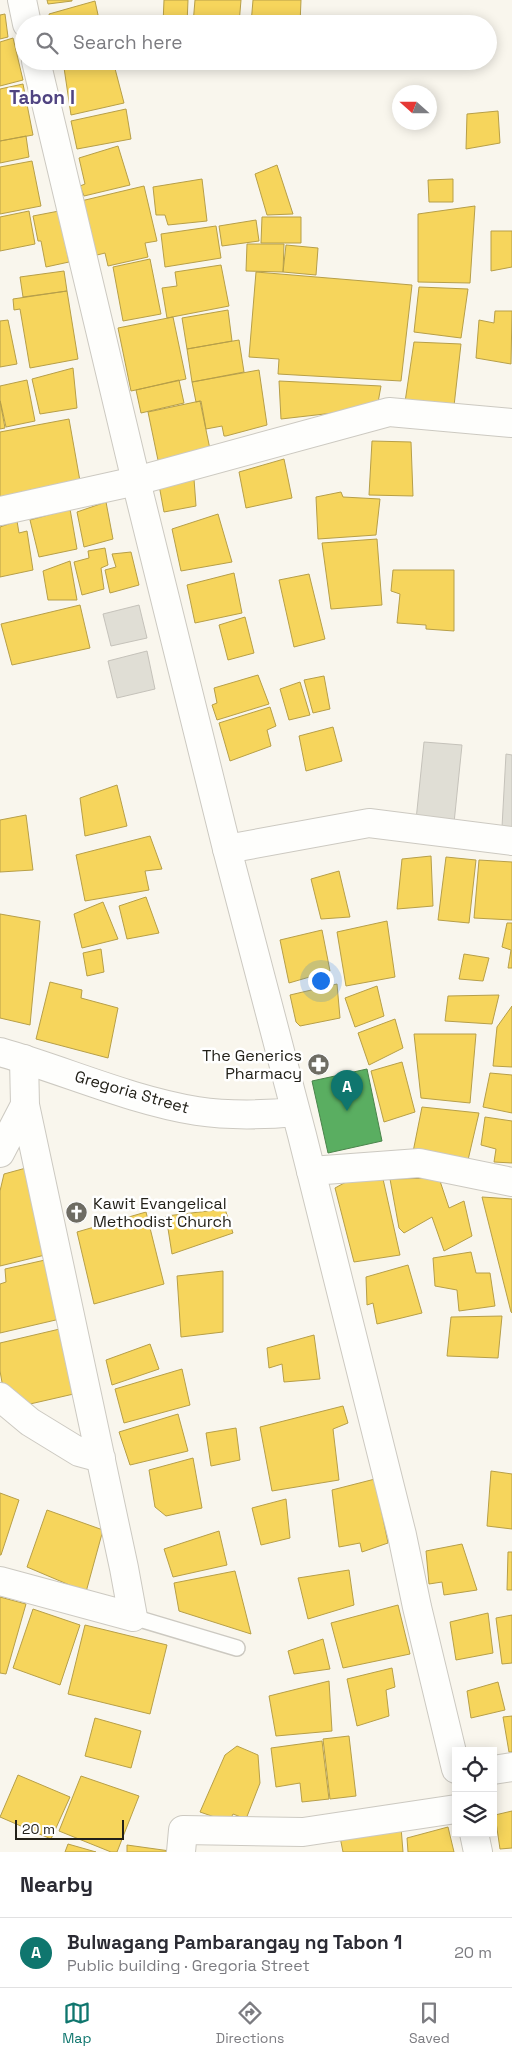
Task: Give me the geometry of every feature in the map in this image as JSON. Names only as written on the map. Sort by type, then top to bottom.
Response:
[{"type":"street","points":[[22,0],[25,15]]},
{"type":"street","points":[[38,70],[136,481],[402,1535],[417,1607],[452,1752]]},
{"type":"street","points":[[0,511],[136,481],[389,412],[512,423]]},
{"type":"street","points":[[228,849],[369,823],[512,841]]},
{"type":"street","points":[[0,1581],[133,1617],[101,1458],[12,1056]]},
{"type":"street","name":"Gregoria Street","points":[[12,1056],[152,1101],[198,1111],[236,1115],[296,1112]]},
{"type":"street","points":[[0,1153],[24,1105]]},
{"type":"street","points":[[311,1171],[419,1163],[512,1182]]},
{"type":"street","points":[[0,1397],[30,1422],[79,1452],[101,1458]]},
{"type":"street","points":[[497,1769],[512,1767]]},
{"type":"street","points":[[181,1852],[183,1830],[303,1832],[452,1810]]},
{"type":"street","points":[[475,1837],[478,1852]]},
{"type":"lane","points":[[133,1617],[237,1648]]},
{"type":"building: Homes","points":[[47,0],[72,0],[72,1],[48,4]]},
{"type":"building: Homes","points":[[164,0],[188,0],[187,15],[163,15]]},
{"type":"building: Homes","points":[[195,0],[241,0],[240,15],[194,15]]},
{"type":"building: Homes","points":[[253,0],[301,0],[300,15],[252,15]]},
{"type":"building: Homes","points":[[95,1],[98,15],[49,15]]},
{"type":"building: Homes","points":[[5,14],[8,37],[0,39],[0,15]]},
{"type":"building: Homes","points":[[13,38],[15,70],[21,70],[23,80],[0,86],[0,42]]},
{"type":"building: Homes","points":[[64,70],[115,70],[124,103],[71,115]]},
{"type":"building: Homes","points":[[23,84],[33,135],[0,141],[0,89]]},
{"type":"building: Homes","points":[[126,109],[131,139],[77,149],[71,121]]},
{"type":"building: Homes","points":[[498,111],[500,143],[466,149],[467,114]]},
{"type":"building: Homes","points":[[26,136],[29,157],[0,163],[0,141]]},
{"type":"building: Homes","points":[[118,146],[130,185],[84,196],[80,186],[85,184],[79,158]]},
{"type":"building: Homes","points":[[32,161],[41,206],[0,214],[0,167]]},
{"type":"building: Homes","points":[[277,165],[293,214],[267,215],[255,174]]},
{"type":"building: Homes","points":[[202,179],[207,221],[168,225],[165,215],[156,215],[153,187]]},
{"type":"building: Homes","points":[[453,179],[453,202],[429,202],[428,180]]},
{"type":"building: Homes","points":[[144,186],[157,241],[145,243],[148,257],[108,266],[105,253],[93,256],[81,201]]},
{"type":"building: Homes","points":[[475,206],[470,283],[418,282],[418,214]]},
{"type":"building: Homes","points":[[29,211],[35,244],[0,251],[0,217]]},
{"type":"building: Homes","points":[[59,211],[69,262],[46,267],[41,241],[38,241],[33,216]]},
{"type":"building: Homes","points":[[262,217],[301,217],[301,243],[261,243]]},
{"type":"building: Homes","points":[[256,220],[259,241],[222,246],[219,226]]},
{"type":"building: Homes","points":[[216,226],[221,258],[165,267],[161,234]]},
{"type":"building: Homes","points":[[491,231],[512,231],[512,267],[491,271]]},
{"type":"building: Homes","points":[[247,244],[284,244],[283,272],[246,271]]},
{"type":"building: Homes","points":[[286,245],[318,248],[316,275],[283,272]]},
{"type":"building: Homes","points":[[150,259],[161,314],[123,321],[113,267]]},
{"type":"building: Homes","points":[[221,265],[229,306],[167,318],[162,288],[177,286],[175,272]]},
{"type":"building: Homes","points":[[64,271],[67,291],[23,297],[20,277]]},
{"type":"building: Homes","points":[[256,272],[412,285],[401,381],[278,374],[279,359],[249,357]]},
{"type":"building: Homes","points":[[419,287],[468,289],[461,338],[414,332]]},
{"type":"building: Homes","points":[[67,291],[78,359],[30,368],[20,309],[14,310],[13,299]]},
{"type":"building: Homes","points":[[228,310],[232,341],[187,349],[182,318]]},
{"type":"building: Homes","points":[[495,311],[512,311],[511,364],[476,358],[479,320],[494,323]]},
{"type":"building: Homes","points":[[173,317],[186,379],[131,391],[118,328]]},
{"type":"building: Homes","points":[[8,320],[17,364],[0,367],[0,321]]},
{"type":"building: Homes","points":[[239,340],[244,372],[192,382],[187,349]]},
{"type":"building: Homes","points":[[414,342],[461,344],[454,406],[405,402]]},
{"type":"building: Homes","points":[[73,368],[77,408],[40,414],[32,379]]},
{"type":"building: Homes","points":[[259,370],[267,425],[226,436],[224,436],[222,426],[206,429],[201,401],[196,402],[192,382]]},
{"type":"building: Homes","points":[[27,380],[35,421],[6,427],[0,400],[0,386]]},
{"type":"building: Homes","points":[[179,380],[184,403],[141,413],[136,390]]},
{"type":"building: Homes","points":[[279,381],[381,386],[377,408],[281,419]]},
{"type":"building: Homes","points":[[0,401],[5,428],[0,429]]},
{"type":"building: Homes","points":[[200,401],[211,454],[159,465],[148,412]]},
{"type":"building: Homes","points":[[69,419],[80,481],[0,497],[0,432]]},
{"type":"building: Homes","points":[[372,441],[411,442],[413,496],[369,495]]},
{"type":"building: Homes","points":[[284,459],[292,498],[246,508],[239,472]]},
{"type":"building: Homes","points":[[194,479],[196,506],[164,512],[159,485]]},
{"type":"building: Homes","points":[[341,492],[343,497],[380,499],[376,535],[318,539],[316,497]]},
{"type":"building: Homes","points":[[106,502],[113,539],[84,547],[77,512]]},
{"type":"building: Homes","points":[[70,509],[77,549],[39,557],[30,520]]},
{"type":"building: Homes","points":[[218,514],[232,562],[181,571],[172,529]]},
{"type":"building: Homes","points":[[17,521],[19,533],[27,531],[33,570],[0,577],[0,527]]},
{"type":"building: Homes","points":[[377,539],[382,605],[331,609],[322,543]]},
{"type":"building: Homes","points":[[105,548],[108,565],[101,568],[104,589],[82,595],[74,562],[89,558],[88,551]]},
{"type":"building: Homes","points":[[131,552],[139,585],[110,593],[105,570],[116,567],[112,554]]},
{"type":"building: Homes","points":[[70,561],[77,600],[48,600],[43,571]]},
{"type":"building: Homes","points":[[393,570],[454,570],[454,631],[426,629],[426,625],[397,623],[400,594],[391,591]]},
{"type":"building: Homes","points":[[234,573],[242,613],[195,623],[187,585]]},
{"type":"building: Homes","points":[[309,574],[325,639],[294,647],[279,580]]},
{"type":"building: Homes","points":[[80,605],[90,648],[12,665],[1,624]]},
{"type":"building: Homes","points":[[245,617],[254,653],[228,660],[219,625]]},
{"type":"building: Homes","points":[[258,675],[269,704],[217,720],[212,705],[217,703],[214,688]]},
{"type":"building: Homes","points":[[324,676],[330,709],[313,713],[304,680]]},
{"type":"building: Homes","points":[[300,682],[310,715],[289,720],[280,689]]},
{"type":"building: Homes","points":[[270,707],[276,726],[267,730],[271,746],[230,761],[219,723]]},
{"type":"building: Homes","points":[[333,727],[342,761],[306,771],[299,736]]},
{"type":"building: Homes","points":[[117,785],[127,826],[85,836],[80,798]]},
{"type":"building: Homes","points":[[26,815],[33,870],[0,872],[0,820]]},
{"type":"building: Homes","points":[[150,836],[162,869],[145,871],[149,890],[85,901],[76,855]]},
{"type":"building: Homes","points":[[431,856],[433,906],[397,909],[402,859]]},
{"type":"building: Homes","points":[[446,857],[476,860],[469,923],[438,920]]},
{"type":"building: Homes","points":[[479,860],[512,862],[512,920],[474,918]]},
{"type":"building: Homes","points":[[339,871],[350,917],[321,919],[311,879]]},
{"type":"building: Homes","points":[[146,897],[159,933],[127,939],[119,906]]},
{"type":"building: Homes","points":[[103,902],[118,939],[82,948],[74,914]]},
{"type":"building: Homes","points":[[0,914],[40,921],[30,1025],[0,1018]]},
{"type":"building: Homes","points":[[387,921],[395,977],[346,986],[337,932]]},
{"type":"building: Homes","points":[[507,923],[512,923],[512,968],[508,968],[511,950],[502,947]]},
{"type":"building: Homes","points":[[322,930],[330,971],[289,983],[280,940]]},
{"type":"building: Homes","points":[[101,949],[104,972],[87,976],[83,953]]},
{"type":"building: Homes","points":[[464,954],[489,958],[483,981],[459,979]]},
{"type":"building: Homes","points":[[50,982],[82,990],[81,998],[118,1008],[108,1058],[36,1039]]},
{"type":"building: Homes","points":[[337,984],[340,1018],[300,1026],[296,1022],[290,995]]},
{"type":"building: Homes","points":[[377,986],[384,1016],[355,1027],[345,998]]},
{"type":"building: Homes","points":[[499,995],[492,1024],[445,1021],[448,996]]},
{"type":"building: Homes","points":[[512,1006],[512,1067],[493,1066],[497,1027]]},
{"type":"building: Homes","points":[[395,1019],[403,1048],[369,1065],[358,1033]]},
{"type":"building: Homes","points":[[414,1034],[476,1034],[470,1103],[421,1098]]},
{"type":"building: Homes","points":[[402,1062],[415,1112],[384,1122],[371,1071]]},
{"type":"building: Homes","points":[[490,1073],[512,1075],[512,1113],[483,1107]]},
{"type":"building: Homes","points":[[422,1107],[479,1113],[468,1160],[413,1152]]},
{"type":"building: Homes","points":[[485,1117],[512,1121],[512,1163],[494,1162],[496,1149],[481,1145]]},
{"type":"building: Homes","points":[[26,1168],[45,1255],[0,1266],[0,1191],[4,1174]]},
{"type":"building: Homes","points":[[357,1176],[383,1179],[400,1255],[354,1262],[335,1188]]},
{"type":"building: Homes","points":[[439,1178],[449,1208],[464,1201],[472,1236],[444,1251],[432,1217],[404,1233],[399,1228],[390,1179]]},
{"type":"building: Homes","points":[[482,1197],[512,1199],[512,1313],[511,1312]]},
{"type":"building: Homes","points":[[225,1209],[233,1233],[172,1254],[166,1216]]},
{"type":"building: Homes","points":[[146,1212],[164,1284],[94,1304],[77,1232]]},
{"type":"building: Homes","points":[[471,1252],[476,1273],[490,1273],[495,1306],[459,1311],[457,1290],[435,1286],[433,1258]]},
{"type":"building: Homes","points":[[45,1260],[60,1319],[0,1333],[0,1284],[6,1282],[5,1269]]},
{"type":"building: Homes","points":[[408,1265],[422,1313],[377,1324],[373,1303],[367,1305],[366,1277]]},
{"type":"building: Homes","points":[[223,1271],[223,1332],[181,1337],[177,1276]]},
{"type":"building: Homes","points":[[502,1316],[498,1358],[447,1356],[451,1317]]},
{"type":"building: Homes","points":[[64,1328],[78,1393],[30,1404],[3,1388],[0,1371],[0,1343]]},
{"type":"building: Homes","points":[[314,1335],[320,1379],[284,1382],[282,1364],[269,1368],[267,1348]]},
{"type":"building: Homes","points":[[150,1344],[159,1369],[112,1385],[106,1360]]},
{"type":"building: Homes","points":[[182,1369],[190,1405],[124,1423],[115,1389]]},
{"type":"building: Homes","points":[[343,1406],[348,1423],[333,1429],[339,1480],[272,1491],[260,1427]]},
{"type":"building: Homes","points":[[178,1414],[188,1451],[130,1465],[119,1432]]},
{"type":"building: Homes","points":[[236,1428],[240,1460],[211,1466],[206,1433]]},
{"type":"building: Homes","points":[[193,1458],[202,1508],[166,1516],[155,1507],[149,1470]]},
{"type":"building: Homes","points":[[491,1471],[512,1474],[512,1529],[487,1526]]},
{"type":"building: Homes","points":[[375,1479],[388,1543],[362,1552],[360,1543],[339,1547],[332,1490]]},
{"type":"building: Homes","points":[[0,1493],[19,1500],[1,1555],[0,1555]]},
{"type":"building: Homes","points":[[286,1499],[290,1538],[261,1545],[252,1508]]},
{"type":"building: Homes","points":[[47,1510],[103,1530],[86,1592],[27,1567]]},
{"type":"building: Homes","points":[[219,1531],[227,1565],[173,1577],[164,1549]]},
{"type":"building: Homes","points":[[462,1544],[477,1590],[444,1595],[442,1582],[429,1584],[426,1551]]},
{"type":"building: Homes","points":[[508,1552],[512,1552],[512,1590],[507,1590]]},
{"type":"building: Homes","points":[[349,1570],[354,1605],[308,1619],[298,1578]]},
{"type":"building: Homes","points":[[235,1571],[251,1634],[179,1611],[174,1583]]},
{"type":"building: Homes","points":[[0,1597],[26,1604],[6,1674],[0,1673]]},
{"type":"building: Homes","points":[[398,1605],[410,1654],[343,1668],[331,1623]]},
{"type":"building: Homes","points":[[33,1609],[80,1625],[60,1685],[13,1668]]},
{"type":"building: Homes","points":[[488,1613],[493,1653],[456,1660],[450,1622]]},
{"type":"building: Homes","points":[[512,1615],[512,1663],[502,1664],[496,1618]]},
{"type":"building: Homes","points":[[85,1625],[167,1645],[150,1714],[68,1694]]},
{"type":"building: Homes","points":[[323,1639],[330,1669],[294,1674],[288,1651]]},
{"type":"building: Homes","points":[[392,1668],[395,1687],[386,1690],[389,1716],[357,1726],[347,1679]]},
{"type":"building: Homes","points":[[329,1681],[332,1731],[276,1736],[269,1696]]},
{"type":"building: Homes","points":[[498,1682],[505,1710],[471,1718],[467,1691]]},
{"type":"building: Homes","points":[[512,1716],[512,1752],[509,1752],[503,1717]]},
{"type":"building: Homes","points":[[95,1718],[141,1731],[131,1768],[85,1756]]},
{"type":"building: Homes","points":[[349,1736],[356,1796],[330,1799],[323,1739]]},
{"type":"building: Homes","points":[[322,1741],[329,1799],[302,1802],[300,1783],[276,1787],[271,1748]]},
{"type":"building: Homes","points":[[237,1746],[258,1755],[260,1783],[246,1819],[233,1814],[229,1822],[200,1812],[225,1755]]},
{"type":"building: Homes","points":[[18,1775],[70,1797],[51,1839],[0,1817]]},
{"type":"building: Homes","points":[[81,1776],[139,1796],[117,1852],[111,1852],[59,1831]]},
{"type":"building: Homes","points":[[512,1811],[512,1848],[500,1849],[497,1815]]},
{"type":"building: Homes","points":[[401,1827],[403,1852],[343,1852],[340,1837]]},
{"type":"building: Homes","points":[[448,1827],[454,1852],[408,1852],[407,1838]]},
{"type":"building: Homes","points":[[68,1844],[96,1852],[65,1852]]},
{"type":"building: Homes","points":[[127,1845],[170,1851],[170,1852],[127,1852]]},
{"type":"building: Public","points":[[367,1069],[382,1141],[328,1153],[312,1081]]},
{"type":"building: Other","points":[[139,605],[147,638],[111,646],[103,614]]},
{"type":"building: Other","points":[[147,651],[155,689],[117,698],[108,661]]},
{"type":"building: Other","points":[[424,742],[462,745],[454,823],[416,820]]},
{"type":"building: Other","points":[[506,754],[512,755],[512,829],[502,827]]},
{"type":"place","name":"The Generics Pharmacy","points":[[318,1064]]},
{"type":"place","name":"Bulwagang Pambarangay ng Tabon 1","points":[[347,1111]]},
{"type":"place","name":"Kawit Evangelical Methodist Church","points":[[77,1212]]},
{"type":"district","name":"Tabon I","points":[[42,97]]}]
